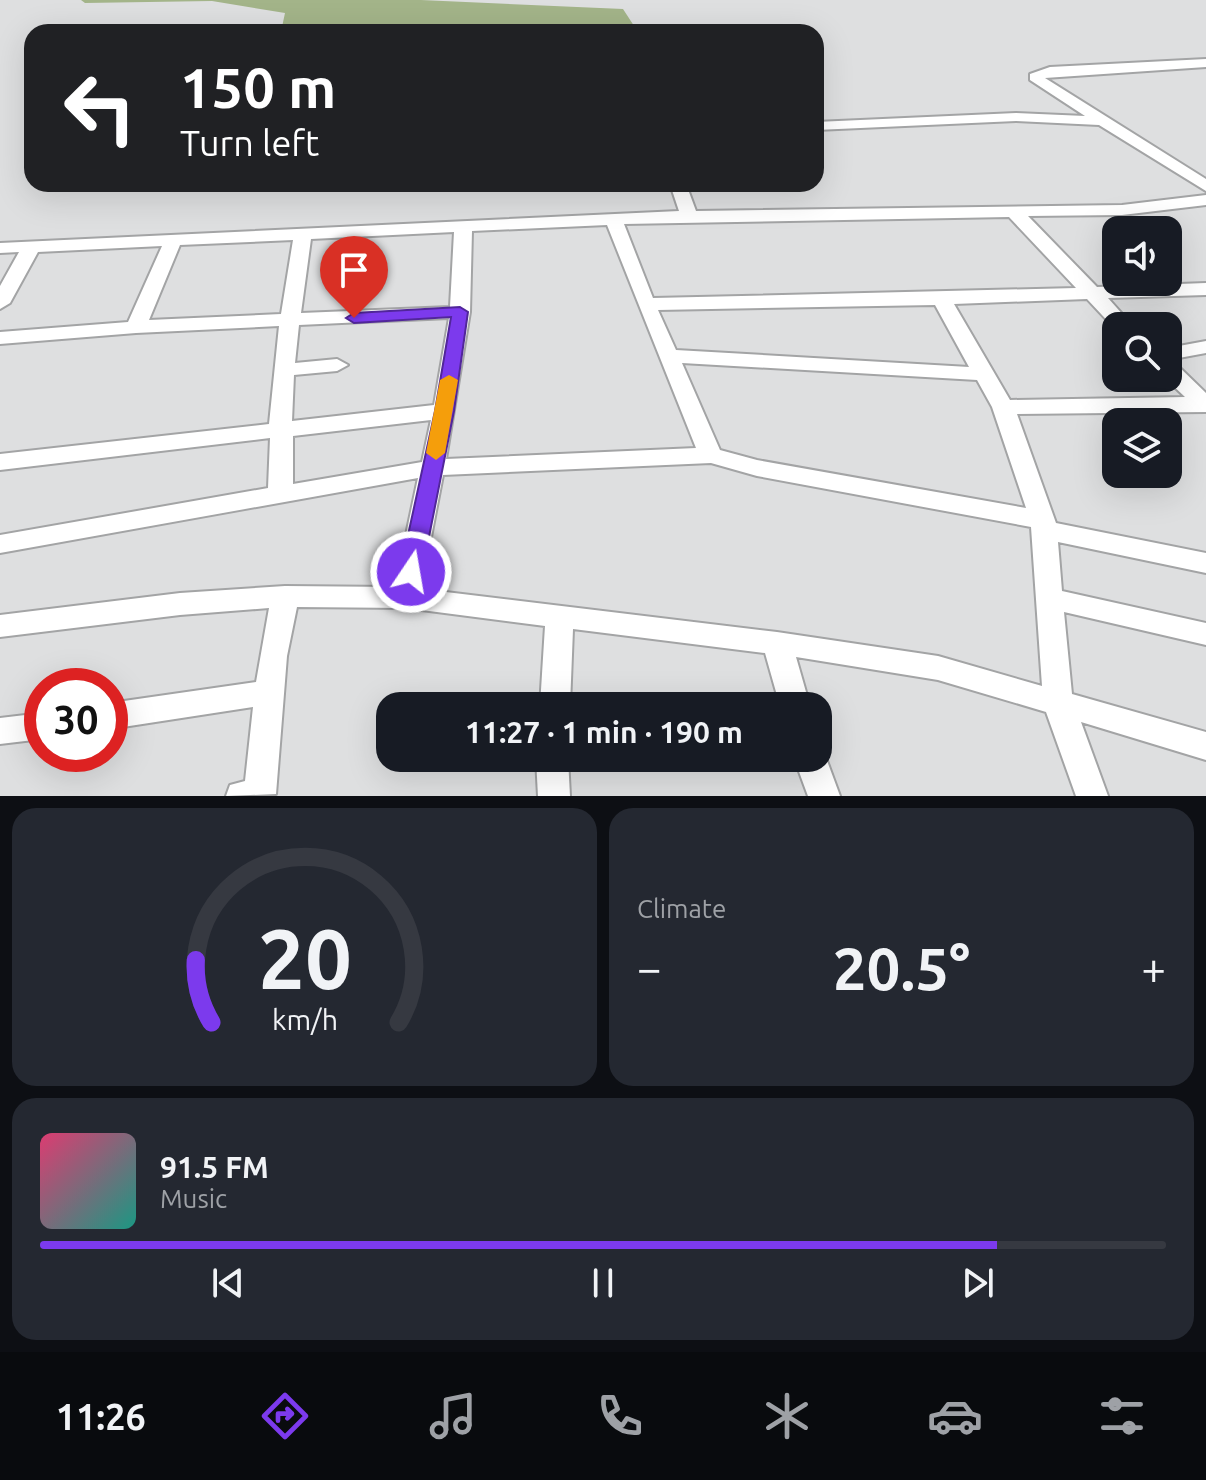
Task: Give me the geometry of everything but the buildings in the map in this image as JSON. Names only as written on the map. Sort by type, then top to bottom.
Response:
[{"type":"street","points":[[1206,63],[1050,71],[1035,77],[1206,186]]},
{"type":"street","points":[[824,126],[1016,117],[1102,121]]},
{"type":"street","points":[[681,192],[689,216]]},
{"type":"street","points":[[0,248],[689,216],[1122,210],[1206,200]]},
{"type":"street","points":[[1015,213],[1109,312]]},
{"type":"street","points":[[613,219],[711,455]]},
{"type":"street","points":[[406,598],[444,411],[460,312],[463,226]]},
{"type":"street","points":[[279,493],[283,479],[280,428],[284,370],[303,234]]},
{"type":"street","points":[[136,327],[173,240]]},
{"type":"street","points":[[0,303],[32,246]]},
{"type":"street","points":[[646,304],[941,299],[1206,289]]},
{"type":"street","points":[[941,299],[1003,407],[1043,525],[1058,702],[1092,796]]},
{"type":"street","points":[[0,338],[136,327],[460,312]]},
{"type":"street","points":[[1182,351],[1206,347]]},
{"type":"street","points":[[668,356],[983,374]]},
{"type":"street","points":[[284,370],[337,365]]},
{"type":"street","points":[[1182,382],[1206,404]]},
{"type":"street","points":[[1003,407],[1206,404]]},
{"type":"street","points":[[0,462],[444,411]]},
{"type":"street","points":[[0,544],[432,468],[711,455],[757,468],[1043,525],[1206,563]]},
{"type":"street","points":[[254,795],[285,596]]},
{"type":"street","points":[[0,626],[180,604],[285,596],[406,598],[777,643],[938,668],[1206,746]]},
{"type":"street","points":[[1049,598],[1206,634]]},
{"type":"street","points":[[556,692],[559,617]]},
{"type":"street","points":[[777,643],[791,692]]},
{"type":"street","points":[[128,713],[270,692]]},
{"type":"street","points":[[0,731],[24,728]]},
{"type":"street","points":[[553,772],[554,796]]},
{"type":"street","points":[[815,772],[824,796]]},
{"type":"green space","points":[[81,0],[421,0],[623,9],[633,24],[283,24],[285,13],[212,1],[85,3]]},
{"type":"slow traffic","points":[[436,453],[449,380]]},
{"type":"route","points":[[354,318],[460,312],[444,411],[411,572]]}]
